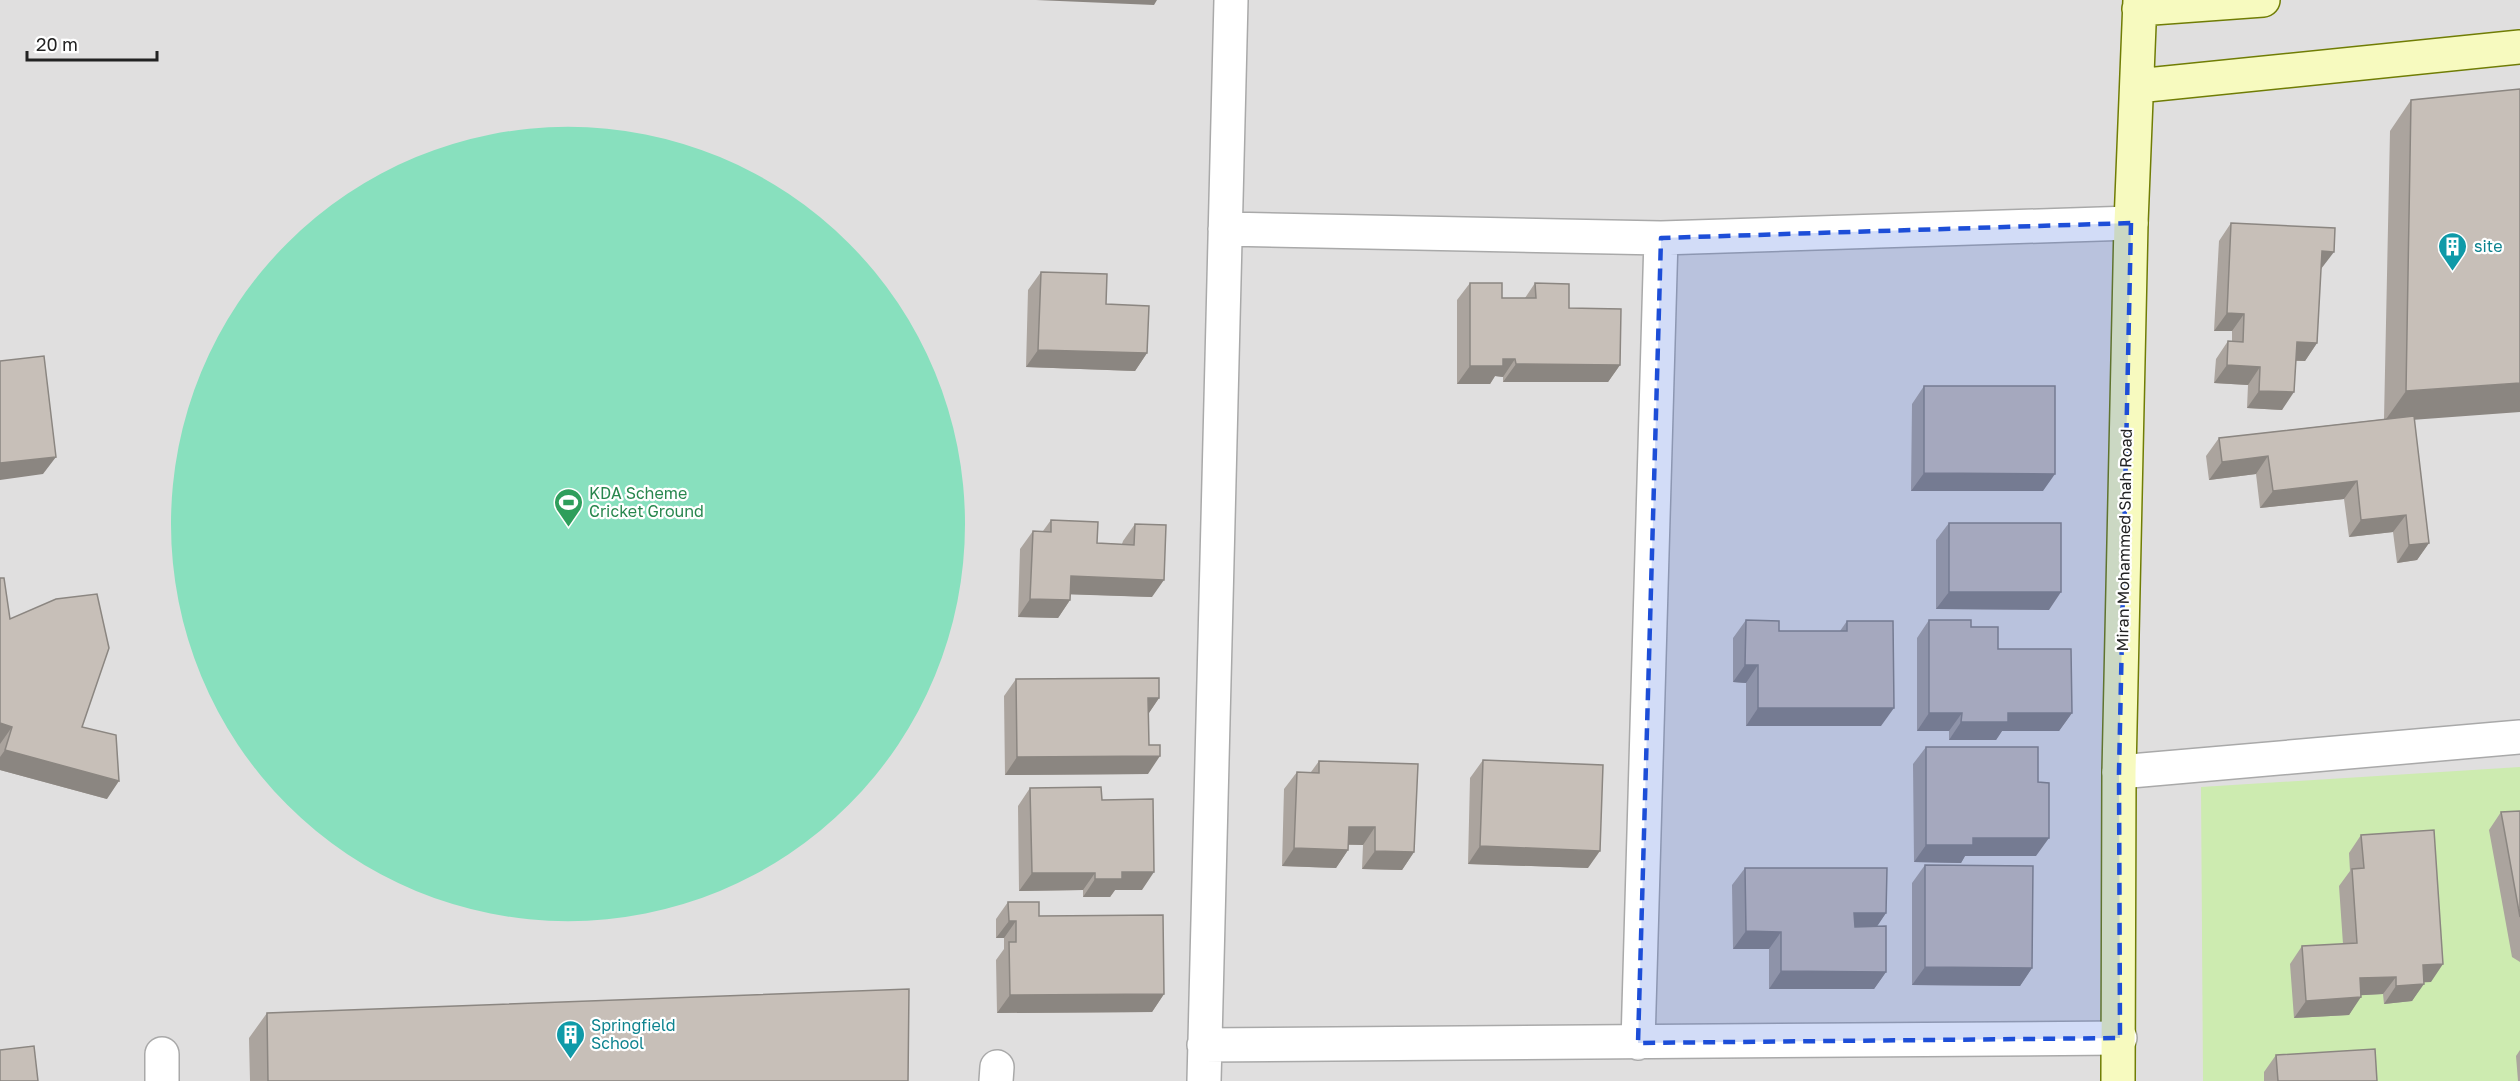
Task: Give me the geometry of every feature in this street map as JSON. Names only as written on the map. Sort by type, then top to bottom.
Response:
[{"type":"street","points":[[1204,1081],[1231,0]]},
{"type":"street","points":[[2139,4],[2263,0]]},
{"type":"street","name":"Miran Mohammed Shah Road","points":[[2118,1081],[2120,772],[2131,223],[2139,4]]},
{"type":"street","points":[[2137,86],[2520,47]]},
{"type":"street","points":[[1225,229],[1661,238],[2131,223]]},
{"type":"street","points":[[1638,1043],[1661,238]]},
{"type":"street","points":[[2120,772],[2520,737]]},
{"type":"street","points":[[1204,1045],[2120,1038]]},
{"type":"highlighted area","points":[[2131,223],[2119,772],[2120,1038],[1638,1043],[1661,238]]},
{"type":"shaded area","points":[[0,0],[2520,0],[2520,1081],[0,1081]]},
{"type":"green space","name":"KDA Scheme Cricket Ground","points":[[568,127],[607,129],[645,135],[683,144],[720,157],[788,194],[820,217],[849,243],[875,272],[898,304],[935,372],[948,409],[957,447],[963,485],[965,524],[963,563],[957,601],[948,639],[935,676],[898,744],[875,776],[849,805],[820,831],[788,854],[720,891],[683,904],[645,913],[607,919],[568,921],[529,919],[491,913],[453,904],[416,891],[348,854],[316,831],[287,805],[261,776],[238,744],[201,676],[188,639],[179,601],[173,563],[171,524],[173,485],[179,447],[188,409],[201,372],[238,304],[261,272],[287,243],[316,217],[348,194],[416,157],[453,144],[491,135],[529,129]]},
{"type":"green space","points":[[2520,767],[2520,1081],[2203,1081],[2201,787]]},
{"type":"building","name":"site","points":[[2520,89],[2520,383],[2406,391],[2411,100]]},
{"type":"building","points":[[2231,223],[2335,228],[2334,252],[2322,251],[2317,343],[2297,342],[2294,392],[2259,391],[2260,367],[2227,365],[2228,341],[2243,342],[2244,314],[2227,313]]},
{"type":"building","points":[[1041,272],[1107,274],[1106,304],[1149,306],[1147,353],[1038,350]]},
{"type":"building","points":[[1470,283],[1502,283],[1502,298],[1536,298],[1535,283],[1569,284],[1569,308],[1621,309],[1620,365],[1516,364],[1515,359],[1503,359],[1503,366],[1470,366]]},
{"type":"building","points":[[44,356],[56,457],[0,463],[0,361]]},
{"type":"building","points":[[1924,386],[2055,386],[2055,474],[1924,473]]},
{"type":"building","points":[[2414,416],[2429,543],[2409,545],[2406,515],[2361,520],[2357,481],[2273,491],[2268,456],[2222,462],[2219,438]]},
{"type":"building","points":[[1051,520],[1098,522],[1097,543],[1134,545],[1135,524],[1166,525],[1164,580],[1071,576],[1070,600],[1030,599],[1033,531],[1051,532]]},
{"type":"building","points":[[1949,523],[2061,523],[2061,592],[1949,592]]},
{"type":"building","points":[[0,578],[4,578],[10,619],[56,599],[97,594],[109,648],[82,727],[116,735],[119,781],[5,750],[12,727],[0,723]]},
{"type":"building","points":[[1746,620],[1779,621],[1779,631],[1847,631],[1847,621],[1893,621],[1894,708],[1758,708],[1758,665],[1745,665]]},
{"type":"building","points":[[1929,620],[1971,620],[1971,627],[1998,627],[1998,649],[2071,649],[2072,713],[2008,713],[2008,722],[1961,722],[1962,713],[1929,713]]},
{"type":"building","points":[[1159,678],[1159,698],[1148,698],[1149,745],[1160,745],[1160,756],[1017,757],[1016,679]]},
{"type":"building","points":[[1926,747],[2038,747],[2038,782],[2049,783],[2049,838],[1973,838],[1973,845],[1926,845]]},
{"type":"building","points":[[1483,760],[1603,765],[1600,851],[1480,846]]},
{"type":"building","points":[[1319,761],[1418,764],[1414,852],[1375,851],[1375,827],[1349,827],[1348,850],[1294,848],[1297,772],[1319,773]]},
{"type":"building","points":[[1101,787],[1102,800],[1153,799],[1154,872],[1122,872],[1122,879],[1095,879],[1095,873],[1032,873],[1030,788]]},
{"type":"building","points":[[2520,811],[2520,917],[2501,812]]},
{"type":"building","points":[[2434,830],[2443,964],[2423,965],[2424,984],[2396,986],[2396,977],[2360,978],[2361,997],[2306,1001],[2302,946],[2357,943],[2352,869],[2364,868],[2361,835]]},
{"type":"building","points":[[1925,865],[2033,866],[2032,968],[1925,967]]},
{"type":"building","points":[[1745,868],[1887,868],[1886,913],[1854,913],[1855,927],[1886,926],[1886,972],[1781,971],[1781,932],[1746,931]]},
{"type":"building","points":[[1008,902],[1039,902],[1039,916],[1163,915],[1164,994],[1010,995],[1009,942],[1016,942],[1016,921],[1009,921]]},
{"type":"building","name":"Springfield School","points":[[909,989],[908,1081],[268,1081],[267,1013]]},
{"type":"building","points":[[34,1046],[38,1081],[0,1081],[0,1050]]},
{"type":"building","points":[[2375,1049],[2377,1081],[2278,1081],[2276,1055]]},
{"type":"place","name":"site","points":[[2453,272]]},
{"type":"place","name":"KDA Scheme Cricket Ground","points":[[568,528]]},
{"type":"place","name":"Springfield School","points":[[570,1060]]}]
